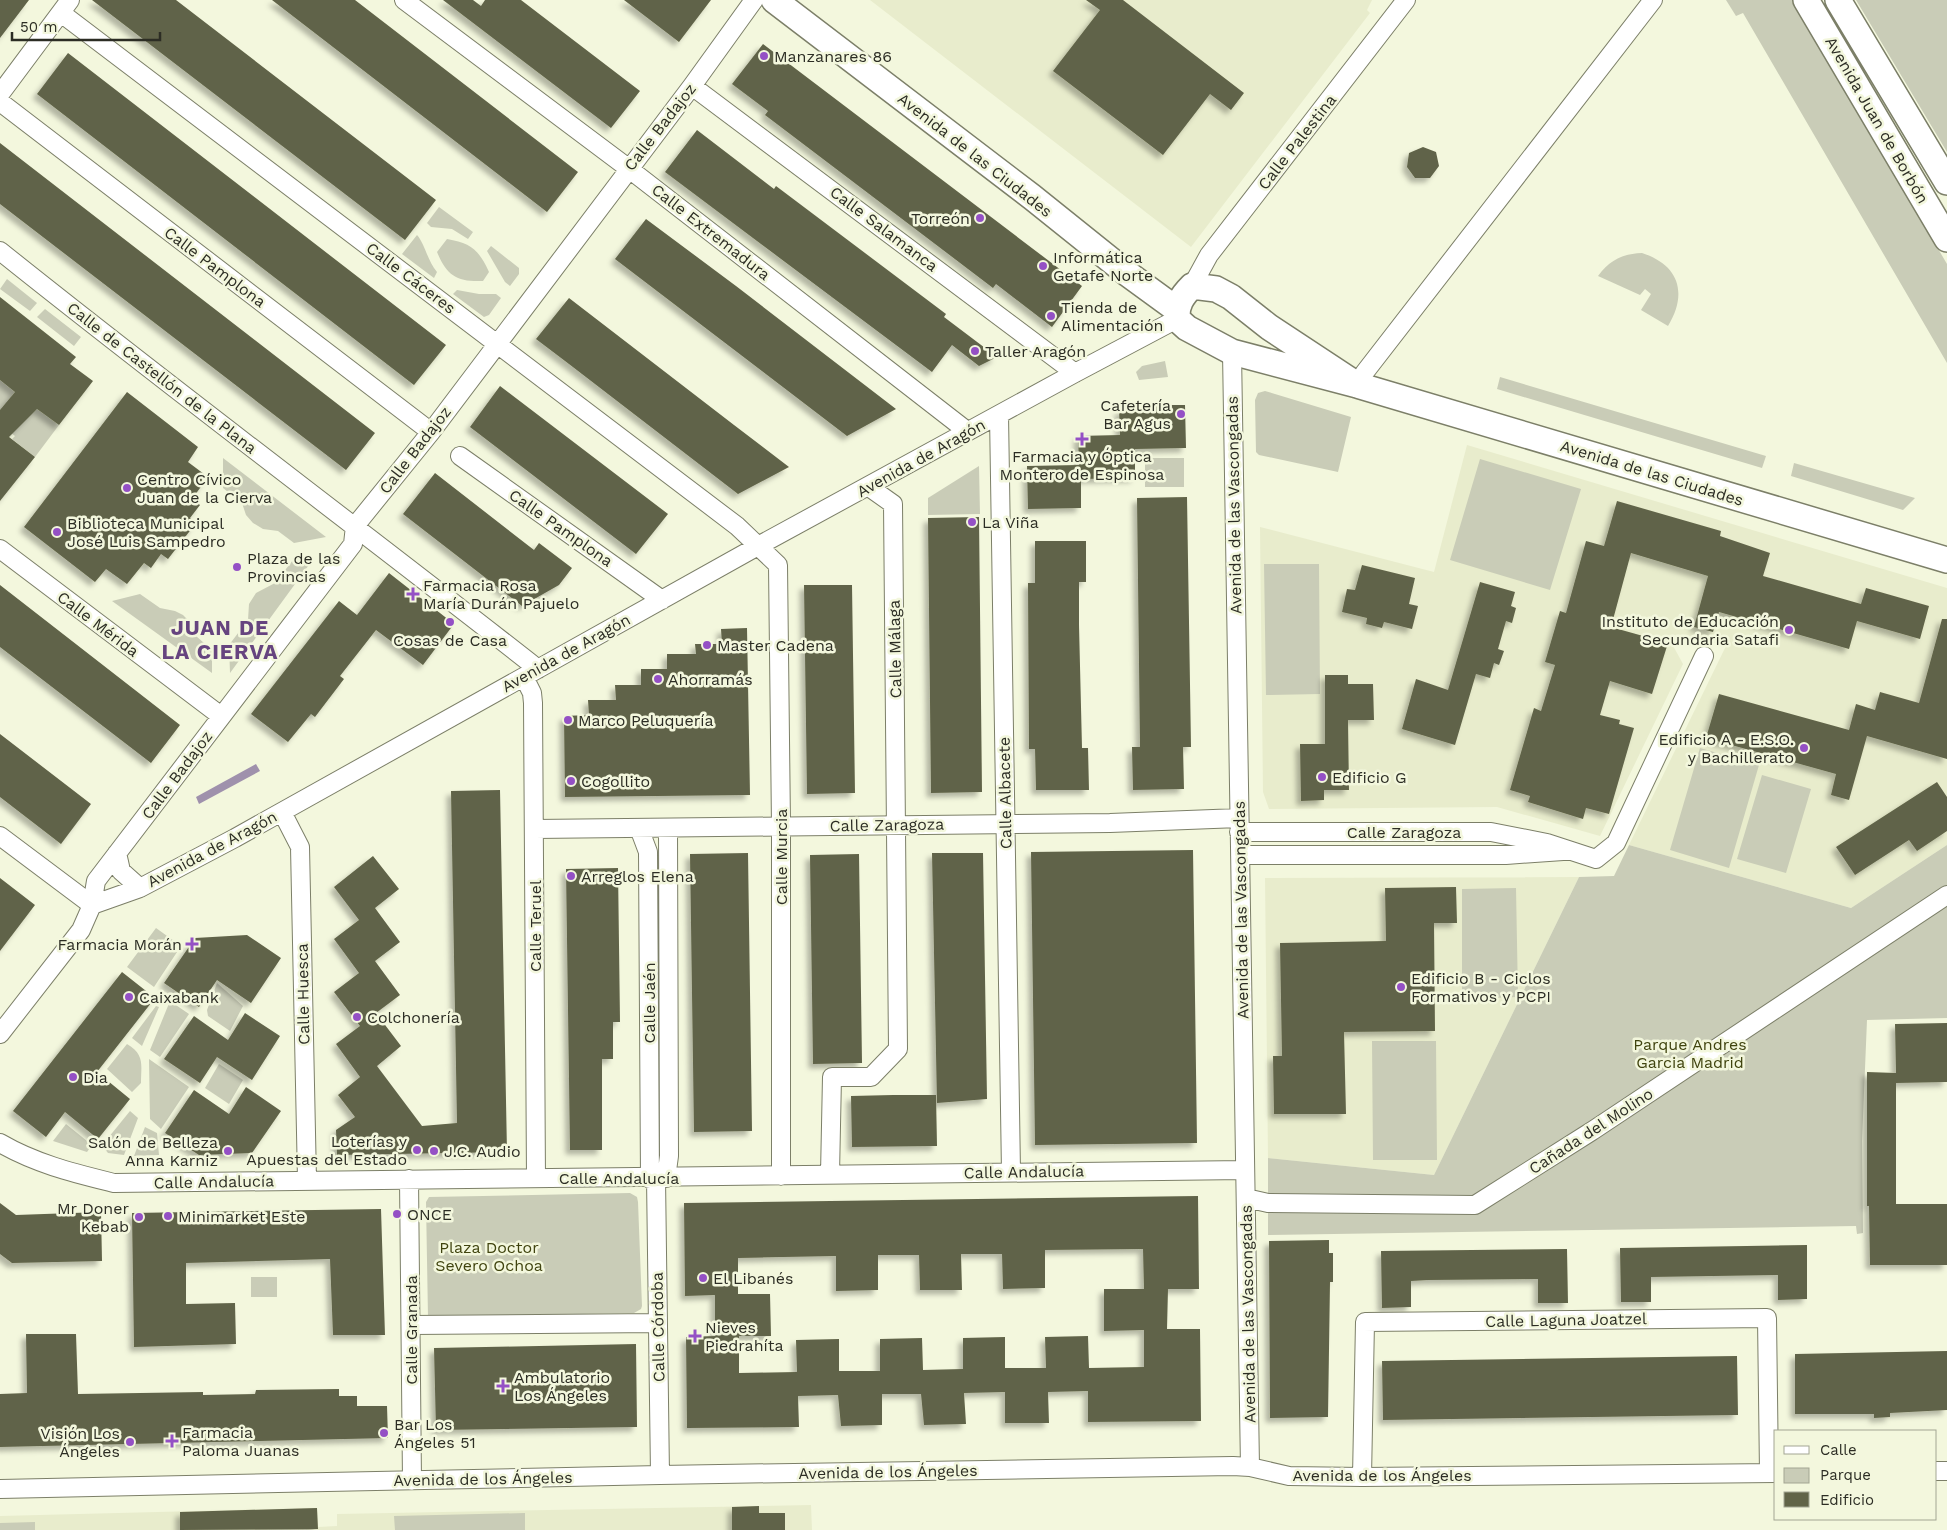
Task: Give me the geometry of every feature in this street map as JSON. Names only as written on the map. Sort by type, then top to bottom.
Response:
[{"type":"street","name":"Calle Extremadura","points":[[404,0],[628,168],[967,432]]},
{"type":"street","name":"Calle Badajoz","points":[[92,905],[96,881],[353,544],[355,526],[431,432],[628,168],[692,86],[754,0]]},
{"type":"street","name":"Avenida de las Ciudades","points":[[774,0],[1032,197],[1177,314],[1187,328],[1241,355],[1357,385],[1947,560]]},
{"type":"street","name":"Calle Palestina","points":[[1192,286],[1210,255],[1406,0]]},
{"type":"street","points":[[1357,385],[1653,0]]},
{"type":"street","name":"Avenida Juan de Borbón","points":[[1806,0],[1947,240]]},
{"type":"street","name":"Avenida Juan de Borbón","points":[[1838,0],[1947,182]]},
{"type":"street","points":[[0,94],[65,7]]},
{"type":"street","name":"Calle Cáceres","points":[[65,7],[497,344],[737,526],[758,546]]},
{"type":"street","name":"Calle Salamanca","points":[[692,86],[1075,373]]},
{"type":"street","name":"Calle Pamplona","points":[[0,102],[431,432]]},
{"type":"street","name":"Calle de Castellón de la Plana","points":[[0,251],[132,356],[355,526],[531,673]]},
{"type":"street","name":"Avenida de las Ciudades","points":[[1192,286],[1216,289],[1231,297],[1269,327],[1357,385]]},
{"type":"street","points":[[1177,314],[1182,295],[1192,286]]},
{"type":"street","name":"Avenida de Aragón","points":[[92,905],[140,888],[282,812],[758,546],[1075,373],[1177,314]]},
{"type":"street","points":[[1241,355],[1261,351],[1270,336],[1269,327]]},
{"type":"street","name":"Avenida de las Vascongadas","points":[[1241,355],[1239,825],[1250,1467]]},
{"type":"street","name":"Calle Albacete","points":[[999,415],[1011,1172]]},
{"type":"street","name":"Calle Pamplona","points":[[460,456],[662,600]]},
{"type":"street","name":"Calle Málaga","points":[[869,487],[894,504],[897,824]]},
{"type":"street","name":"Calle Murcia","points":[[758,546],[778,565],[782,826],[781,1176]]},
{"type":"street","name":"Calle Mérida","points":[[0,549],[221,716]]},
{"type":"street","name":"Calle Zaragoza","points":[[535,829],[1110,823],[1491,832],[1547,843],[1596,859],[1616,843],[1704,656]]},
{"type":"street","name":"Calle Teruel","points":[[531,673],[535,829],[536,1178]]},
{"type":"street","name":"Calle Huesca","points":[[282,812],[300,847],[308,1180]]},
{"type":"street","points":[[830,1174],[832,1077],[871,1077],[898,1049],[897,824]]},
{"type":"street","name":"Calle Jaén","points":[[639,828],[648,852],[657,1178]]},
{"type":"street","name":"Calle Jaén","points":[[657,1178],[669,1156],[668,828]]},
{"type":"street","points":[[0,836],[92,905],[81,930],[2,1028]]},
{"type":"street","name":"Calle Zaragoza","points":[[1240,855],[1542,854],[1566,850]]},
{"type":"street","points":[[117,853],[121,871],[140,888]]},
{"type":"street","points":[[72,889],[89,887],[96,881]]},
{"type":"street","name":"Cañada del Molino","points":[[1246,1198],[1268,1203],[1475,1205],[1592,1131],[1947,895]]},
{"type":"street","name":"Calle Andalucía","points":[[0,1143],[22,1156],[59,1170],[114,1183],[1245,1170]]},
{"type":"street","name":"Calle Córdoba","points":[[657,1178],[660,1475]]},
{"type":"street","name":"Calle Granada","points":[[409,1179],[412,1325],[412,1481]]},
{"type":"street","name":"Calle Laguna Joatzel","points":[[1362,1477],[1365,1322],[1767,1318],[1772,1473]]},
{"type":"street","points":[[412,1325],[658,1323]]},
{"type":"street","name":"Avenida de los Ángeles","points":[[0,1489],[660,1475],[1250,1467],[1289,1476],[1362,1477],[1772,1473]]},
{"type":"shaded area","points":[[870,0],[1372,0],[1367,10],[1370,13],[1191,247]]},
{"type":"shaded area","points":[[1467,445],[1947,588],[1947,845],[1851,908],[1629,845],[1726,646],[1690,636],[1671,642],[1683,664],[1600,836],[1497,807],[1269,809],[1263,792],[1260,527],[1434,572]]},
{"type":"shaded area","points":[[256,764],[260,771],[199,804],[196,797]]},
{"type":"shaded area","points":[[1579,877],[1434,1175],[1268,1158],[1265,878]]},
{"type":"shaded area","points":[[811,1505],[812,1530],[0,1530],[0,1516],[317,1508],[318,1527],[337,1526],[337,1514]]},
{"type":"green space","points":[[1726,0],[1792,0],[1947,264],[1947,363],[1743,13],[1736,16]]},
{"type":"green space","points":[[1856,0],[1947,0],[1947,152]]},
{"type":"green space","points":[[439,207],[473,232],[468,239],[452,229],[431,227],[427,223]]},
{"type":"green space","points":[[417,235],[437,272],[434,278],[402,254]]},
{"type":"green space","points":[[447,239],[468,245],[478,253],[489,272],[483,281],[460,279],[449,272],[437,252]]},
{"type":"green space","points":[[491,246],[519,268],[519,274],[510,286],[505,282],[487,251]]},
{"type":"green space","points":[[1642,253],[1655,258],[1664,265],[1672,273],[1676,282],[1678,302],[1668,326],[1641,310],[1651,294],[1645,289],[1640,295],[1598,276],[1607,266],[1622,256]]},
{"type":"green space","points":[[7,279],[37,303],[30,311],[0,289]]},
{"type":"green space","points":[[457,290],[479,294],[496,294],[501,298],[489,315],[484,317],[453,294]]},
{"type":"green space","points":[[45,309],[81,337],[74,346],[37,317]]},
{"type":"green space","points":[[1165,361],[1168,377],[1139,380],[1136,372],[1142,366]]},
{"type":"green space","points":[[1500,377],[1766,456],[1762,468],[1497,389]]},
{"type":"green space","points":[[0,380],[15,392],[11,397],[32,413],[37,409],[59,425],[35,457],[12,439],[15,436],[0,424]]},
{"type":"green space","points":[[1265,391],[1351,417],[1338,472],[1259,455],[1256,452],[1255,400],[1258,393]]},
{"type":"green space","points":[[223,458],[326,537],[294,543],[278,531],[263,529],[253,523],[246,515],[242,503],[223,488]]},
{"type":"green space","points":[[1145,458],[1184,458],[1184,487],[1145,487]]},
{"type":"green space","points":[[1480,459],[1581,489],[1550,590],[1450,560]]},
{"type":"green space","points":[[1794,463],[1915,498],[1903,510],[1791,476]]},
{"type":"green space","points":[[979,466],[980,514],[928,515],[928,498]]},
{"type":"green space","points":[[308,556],[314,558],[230,673],[229,645],[248,620],[249,604],[256,593],[275,583],[293,560]]},
{"type":"green space","points":[[1264,564],[1319,564],[1320,694],[1266,695]]},
{"type":"green space","points":[[140,594],[160,608],[183,615],[190,622],[196,636],[212,650],[212,673],[112,601]]},
{"type":"green space","points":[[1700,748],[1759,765],[1729,868],[1670,850]]},
{"type":"green space","points":[[1762,775],[1811,789],[1786,873],[1737,859]]},
{"type":"green space","name":"Parque Andres Garcia Madrid","points":[[1629,845],[1851,908],[1947,845],[1947,1018],[1867,1020],[1862,1141],[1863,1233],[1857,1234],[1856,1226],[1268,1235],[1268,1158],[1434,1175],[1579,877],[1614,876]]},
{"type":"green space","points":[[1516,888],[1518,997],[1462,999],[1462,889]]},
{"type":"green space","points":[[156,928],[181,946],[154,987],[127,967]]},
{"type":"green space","points":[[217,983],[243,1006],[230,1031],[208,1016],[207,1010]]},
{"type":"green space","points":[[170,1001],[189,1014],[160,1057],[150,1050]]},
{"type":"green space","points":[[156,1006],[159,1007],[142,1046],[132,1038]]},
{"type":"green space","points":[[1372,1041],[1436,1041],[1437,1160],[1373,1160]]},
{"type":"green space","points":[[127,1044],[137,1052],[141,1060],[141,1083],[132,1092],[107,1069]]},
{"type":"green space","points":[[149,1059],[189,1087],[161,1129],[150,1119]]},
{"type":"green space","points":[[219,1064],[243,1080],[229,1104],[205,1088]]},
{"type":"green space","points":[[130,1111],[138,1118],[124,1155],[108,1153],[104,1148],[104,1143]]},
{"type":"green space","points":[[66,1124],[92,1145],[87,1152],[53,1141]]},
{"type":"green space","points":[[145,1127],[157,1133],[159,1155],[134,1156]]},
{"type":"green space","name":"Plaza Doctor Severo Ochoa","points":[[630,1193],[637,1197],[638,1202],[641,1309],[634,1313],[428,1317],[426,1202],[429,1197]]},
{"type":"green space","points":[[251,1277],[277,1277],[277,1297],[251,1297]]},
{"type":"green space","points":[[525,1513],[525,1530],[395,1530],[394,1516]]},
{"type":"green space","points":[[35,1522],[35,1530],[0,1530],[0,1523]]},
{"type":"building","points":[[0,0],[29,0],[0,38]]},
{"type":"building","points":[[92,0],[176,0],[436,200],[405,240]]},
{"type":"building","points":[[272,0],[355,0],[578,172],[547,212]]},
{"type":"building","points":[[443,0],[473,0],[481,6],[485,0],[521,0],[640,91],[611,128]]},
{"type":"building","points":[[624,0],[711,0],[679,42]]},
{"type":"building","points":[[1086,0],[1123,0],[1244,93],[1231,110],[1210,94],[1163,155],[1053,71],[1100,10]]},
{"type":"building","points":[[763,44],[1082,286],[1052,327],[996,284],[993,288],[765,115],[768,111],[732,84]]},
{"type":"building","points":[[68,53],[446,345],[414,385],[37,94]]},
{"type":"building","points":[[697,130],[774,189],[776,186],[946,314],[944,317],[997,357],[979,366],[952,345],[932,372],[665,172]]},
{"type":"building","points":[[0,143],[375,433],[346,470],[0,204]]},
{"type":"building","points":[[1423,147],[1436,152],[1439,166],[1430,178],[1415,178],[1407,167],[1409,153]]},
{"type":"building","points":[[646,219],[896,409],[847,436],[615,259]]},
{"type":"building","points":[[0,297],[76,357],[70,364],[93,381],[59,425],[37,409],[9,437],[35,457],[0,501],[0,410],[15,392],[0,380]]},
{"type":"building","points":[[569,298],[789,467],[738,494],[536,339]]},
{"type":"building","points":[[500,386],[668,514],[636,554],[470,427]]},
{"type":"building","name":"Centro Cívico Juan de la Cierva","points":[[127,392],[198,447],[188,462],[208,477],[192,499],[200,505],[190,518],[196,523],[168,559],[161,554],[151,568],[144,563],[127,584],[106,569],[95,582],[24,527]]},
{"type":"building","points":[[1132,405],[1185,405],[1186,448],[1135,449],[1135,478],[1081,479],[1081,508],[1028,509],[1027,466],[1079,465],[1078,436],[1120,435],[1119,410],[1132,409]]},
{"type":"building","points":[[435,473],[534,550],[539,543],[572,568],[559,585],[522,606],[403,514]]},
{"type":"building","points":[[1187,497],[1191,747],[1183,747],[1184,789],[1133,790],[1132,747],[1140,747],[1137,498]]},
{"type":"building","points":[[1617,501],[1721,531],[1720,536],[1770,553],[1763,576],[1861,604],[1866,588],[1929,606],[1920,639],[1857,621],[1849,649],[1719,612],[1713,632],[1694,627],[1708,576],[1631,553],[1611,627],[1668,643],[1652,694],[1610,681],[1600,715],[1620,720],[1619,724],[1634,728],[1609,814],[1586,808],[1583,819],[1528,802],[1530,796],[1510,790],[1534,708],[1541,711],[1555,665],[1545,662],[1560,611],[1566,613],[1586,541],[1604,546]]},
{"type":"building","points":[[979,517],[982,792],[931,793],[928,518]]},
{"type":"building","points":[[1035,541],[1086,541],[1086,582],[1079,582],[1079,625],[1082,748],[1088,748],[1089,790],[1036,790],[1035,749],[1029,749],[1028,583],[1035,583]]},
{"type":"building","points":[[1362,565],[1415,578],[1409,604],[1418,606],[1412,629],[1384,622],[1382,628],[1366,624],[1367,618],[1342,612],[1347,589],[1355,590]]},
{"type":"building","points":[[389,573],[454,624],[423,665],[376,630],[340,676],[344,679],[315,717],[311,714],[288,742],[251,714],[339,601],[357,615]]},
{"type":"building","points":[[1480,582],[1515,592],[1511,606],[1516,608],[1512,623],[1506,621],[1498,649],[1504,651],[1499,665],[1494,663],[1490,678],[1476,674],[1455,745],[1402,729],[1416,679],[1448,690]]},
{"type":"building","points":[[0,585],[180,725],[151,763],[0,647]]},
{"type":"building","points":[[804,585],[852,585],[855,793],[807,794]]},
{"type":"building","name":"Edificio A - E.S.O. y Bachillerato","points":[[1942,619],[1947,619],[1947,759],[1867,736],[1849,800],[1831,795],[1836,774],[1706,738],[1719,694],[1849,730],[1856,704],[1875,710],[1880,692],[1919,703]]},
{"type":"building","points":[[747,628],[750,795],[565,797],[564,716],[589,715],[588,700],[616,700],[615,685],[641,685],[641,669],[667,669],[667,654],[696,654],[695,644],[722,644],[721,629]]},
{"type":"building","points":[[1325,675],[1348,675],[1348,684],[1373,684],[1374,720],[1348,720],[1349,790],[1324,790],[1324,800],[1301,801],[1300,744],[1325,744]]},
{"type":"building","points":[[0,734],[91,804],[61,844],[0,797]]},
{"type":"building","points":[[1937,782],[1947,797],[1947,831],[1917,851],[1909,840],[1855,875],[1836,847]]},
{"type":"building","points":[[500,790],[507,1152],[337,1155],[336,1130],[355,1117],[338,1095],[360,1077],[336,1044],[360,1026],[334,992],[359,973],[334,939],[359,920],[334,887],[373,856],[399,889],[375,908],[400,942],[375,961],[400,995],[376,1013],[401,1046],[377,1066],[422,1126],[457,1123],[451,791]]},
{"type":"building","points":[[1193,850],[1197,1143],[1035,1145],[1031,852]]},
{"type":"building","points":[[748,853],[752,1131],[694,1132],[690,854]]},
{"type":"building","points":[[932,853],[983,853],[987,1099],[937,1103]]},
{"type":"building","points":[[859,854],[862,1063],[813,1064],[810,855]]},
{"type":"building","points":[[618,868],[620,1022],[613,1022],[613,1059],[602,1059],[602,1150],[570,1150],[566,869]]},
{"type":"building","points":[[0,878],[35,905],[0,951]]},
{"type":"building","points":[[1456,887],[1457,923],[1434,923],[1435,1031],[1344,1032],[1346,1114],[1274,1114],[1273,1056],[1282,1056],[1280,943],[1386,941],[1385,888]]},
{"type":"building","points":[[247,935],[281,958],[251,1003],[217,980],[199,1007],[164,983],[195,938]]},
{"type":"building","points":[[122,972],[155,998],[97,1072],[130,1099],[98,1139],[65,1112],[46,1137],[13,1111]]},
{"type":"building","points":[[245,1013],[280,1036],[252,1080],[217,1057],[200,1083],[164,1059],[194,1016],[228,1040]]},
{"type":"building","points":[[1947,1023],[1947,1082],[1896,1083],[1896,1204],[1947,1204],[1947,1265],[1870,1265],[1869,1206],[1867,1206],[1867,1072],[1896,1073],[1895,1024]]},
{"type":"building","points":[[246,1087],[281,1111],[252,1153],[199,1155],[165,1133],[194,1090],[229,1114]]},
{"type":"building","points":[[936,1095],[937,1146],[852,1147],[851,1096]]},
{"type":"building","points":[[1198,1196],[1199,1289],[1168,1289],[1167,1329],[1200,1329],[1201,1421],[1088,1422],[1088,1391],[1048,1392],[1049,1423],[1005,1423],[1005,1392],[964,1393],[966,1424],[924,1425],[921,1394],[882,1394],[882,1425],[841,1426],[838,1395],[798,1396],[799,1427],[687,1428],[686,1337],[715,1336],[715,1295],[685,1296],[684,1203]],"holes":[[[1143,1249],[1144,1289],[1104,1289],[1104,1331],[1144,1330],[1144,1367],[1089,1368],[1088,1336],[1045,1337],[1046,1368],[1005,1368],[1005,1337],[963,1338],[963,1369],[923,1370],[922,1338],[880,1339],[880,1371],[839,1371],[839,1339],[796,1340],[797,1372],[739,1373],[739,1336],[771,1336],[770,1294],[738,1294],[738,1258],[836,1256],[836,1291],[878,1290],[878,1255],[919,1255],[920,1290],[962,1290],[961,1254],[1002,1254],[1003,1289],[1045,1288],[1045,1250]]]},
{"type":"building","points":[[0,1203],[16,1215],[101,1212],[102,1261],[12,1263],[0,1254]]},
{"type":"building","points":[[381,1209],[385,1335],[333,1335],[330,1259],[186,1263],[186,1304],[235,1303],[236,1344],[134,1347],[132,1213]]},
{"type":"building","points":[[1329,1240],[1329,1253],[1333,1253],[1333,1282],[1330,1282],[1328,1417],[1270,1418],[1269,1241]]},
{"type":"building","points":[[1807,1245],[1807,1299],[1778,1300],[1778,1275],[1651,1277],[1651,1302],[1621,1302],[1620,1248]]},
{"type":"building","points":[[1567,1249],[1568,1303],[1538,1303],[1538,1279],[1428,1280],[1411,1281],[1411,1307],[1382,1308],[1381,1251]]},
{"type":"building","points":[[26,1334],[76,1334],[78,1394],[203,1392],[203,1395],[255,1394],[256,1390],[339,1389],[339,1396],[357,1396],[357,1406],[387,1406],[388,1438],[0,1447],[0,1394],[27,1393]]},
{"type":"building","name":"Ambulatorio Los Ángeles","points":[[636,1344],[637,1427],[436,1430],[434,1348]]},
{"type":"building","points":[[1947,1351],[1947,1410],[1890,1413],[1890,1417],[1874,1418],[1874,1414],[1795,1414],[1795,1354]]},
{"type":"building","points":[[1737,1356],[1738,1415],[1383,1420],[1382,1361]]},
{"type":"building","points":[[759,1506],[759,1513],[785,1513],[785,1530],[732,1530],[732,1507]]},
{"type":"building","points":[[317,1508],[318,1529],[180,1530],[180,1512]]},
{"type":"place","name":"Manzanares 86","points":[[764,56]]},
{"type":"place","name":"Torreón","points":[[980,218]]},
{"type":"place","name":"Informática Getafe Norte","points":[[1043,266]]},
{"type":"place","name":"Tienda de Alimentación","points":[[1051,316]]},
{"type":"place","name":"Taller Aragón","points":[[975,351]]},
{"type":"place","name":"Cafetería Bar Agus","points":[[1181,414]]},
{"type":"place","name":"Farmacia y Óptica Montero de Espinosa","points":[[1082,439]]},
{"type":"place","name":"Centro Cívico Juan de la Cierva","points":[[127,488]]},
{"type":"place","name":"La Viña","points":[[972,522]]},
{"type":"place","name":"Biblioteca Municipal José Luis Sampedro","points":[[57,532]]},
{"type":"place","name":"Plaza de las Provincias","points":[[237,567]]},
{"type":"place","name":"Farmacia Rosa María Durán Pajuelo","points":[[413,594]]},
{"type":"place","name":"Cosas de Casa","points":[[450,622]]},
{"type":"place","name":"Instituto de Educación Secundaria Satafi","points":[[1789,630]]},
{"type":"place","name":"Master Cadena","points":[[707,645]]},
{"type":"place","name":"Ahorramás","points":[[658,679]]},
{"type":"place","name":"Marco Peluquería","points":[[568,720]]},
{"type":"place","name":"Edificio A - E.S.O. y Bachillerato","points":[[1804,748]]},
{"type":"place","name":"Edificio G","points":[[1322,777]]},
{"type":"place","name":"Cogollito","points":[[571,781]]},
{"type":"place","name":"Arreglos Elena","points":[[571,876]]},
{"type":"place","name":"Farmacia Morán","points":[[192,944]]},
{"type":"place","name":"Edificio B - Ciclos Formativos y PCPI","points":[[1401,987]]},
{"type":"place","name":"Caixabank","points":[[129,997]]},
{"type":"place","name":"Colchonería","points":[[357,1017]]},
{"type":"place","name":"Dia","points":[[73,1077]]},
{"type":"place","name":"Loterías y Apuestas del Estado","points":[[417,1150]]},
{"type":"place","name":"Salón de Belleza Anna Karniz","points":[[228,1151]]},
{"type":"place","name":"J.C. Audio","points":[[434,1151]]},
{"type":"place","name":"ONCE","points":[[397,1214]]},
{"type":"place","name":"Minimarket Este","points":[[168,1216]]},
{"type":"place","name":"Mr Doner Kebab","points":[[139,1217]]},
{"type":"place","name":"El Libanés","points":[[703,1278]]},
{"type":"place","name":"Nieves Piedrahíta","points":[[695,1336]]},
{"type":"place","name":"Ambulatorio Los Ángeles","points":[[503,1386]]},
{"type":"place","name":"Bar Los Ángeles 51","points":[[384,1433]]},
{"type":"place","name":"Farmacia Paloma Juanas","points":[[172,1441]]},
{"type":"place","name":"Visión Los Ángeles","points":[[130,1442]]},
{"type":"district","name":"JUAN DE LA CIERVA","points":[[220,639]]}]
